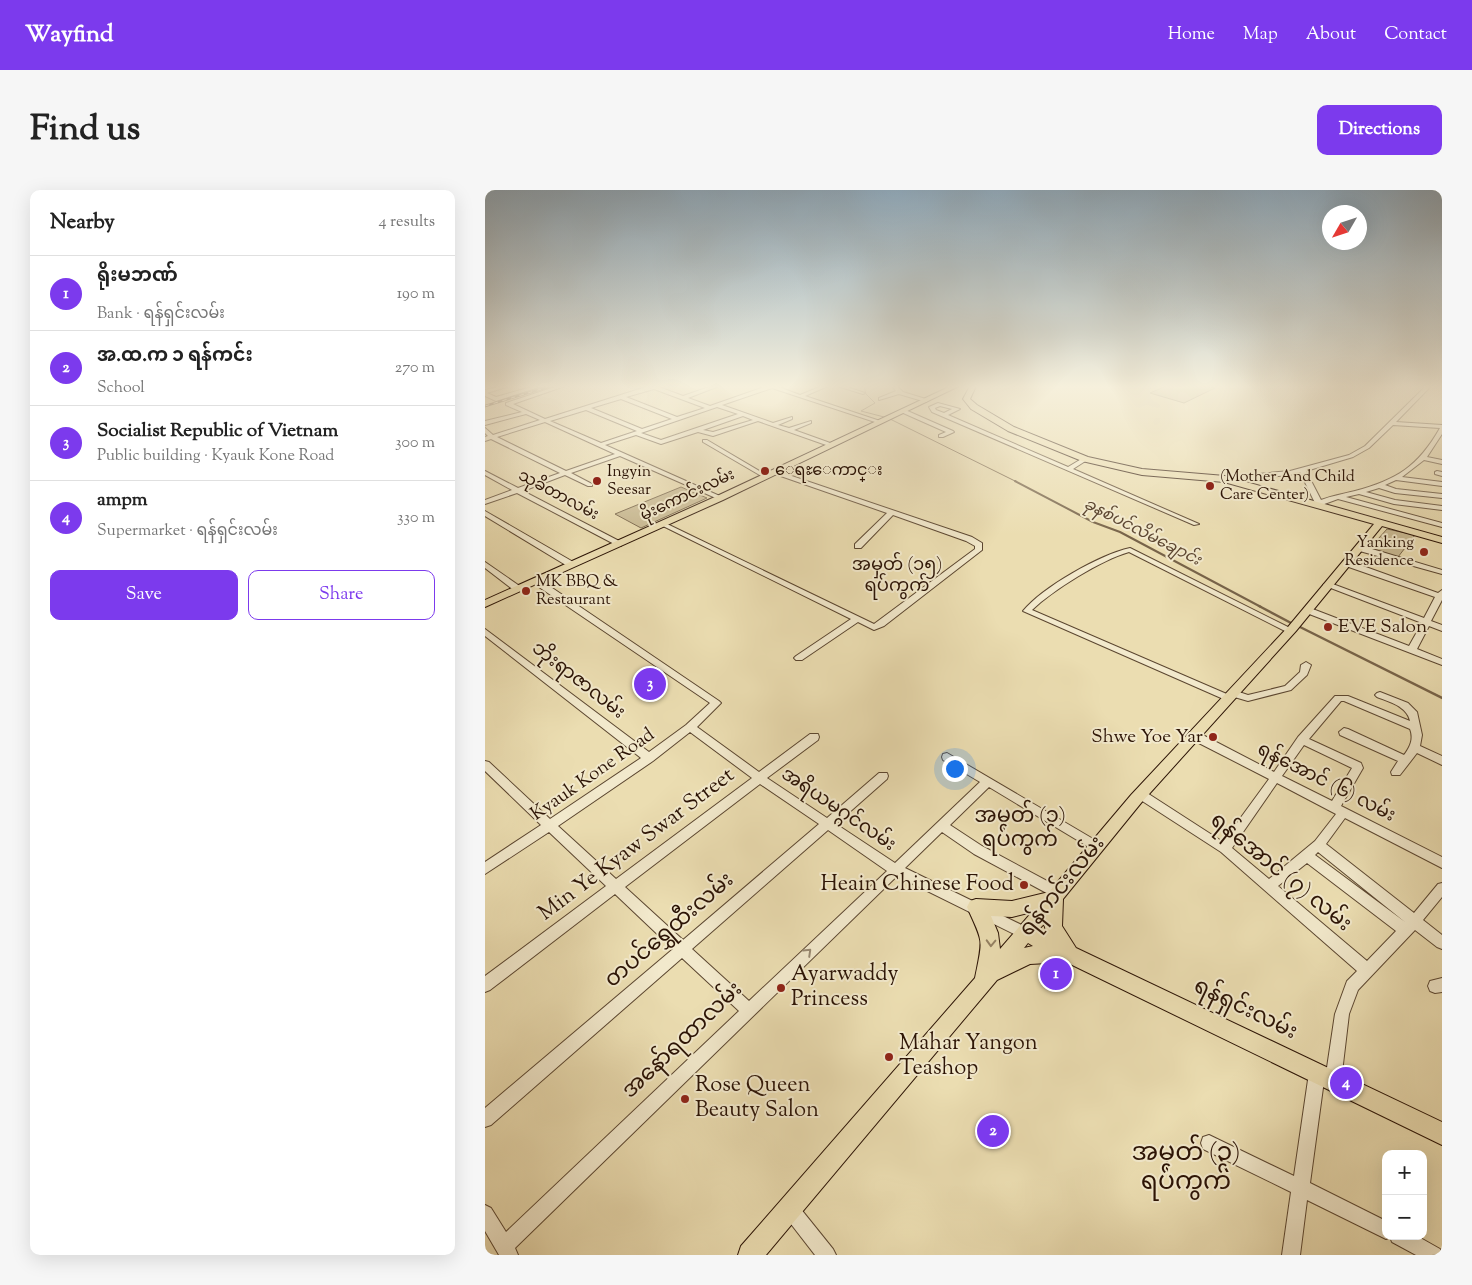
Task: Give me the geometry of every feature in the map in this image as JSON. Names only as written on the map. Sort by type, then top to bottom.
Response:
[{"type":"main road","name":"မိုးကောင်းလမ်း","points":[[485,604],[720,498],[850,436]]},
{"type":"main road","points":[[1030,436],[1085,458],[1136,471],[1225,479],[1442,540]]},
{"type":"main road","points":[[1254,477],[1258,489]]},
{"type":"main road","name":"ရန်ကင်းလမ်း","points":[[750,1255],[1025,933],[1140,794],[1293,627],[1380,523]]},
{"type":"main road","points":[[976,907],[1012,909],[1056,896],[1051,919],[1053,930],[1058,941],[1075,956]]},
{"type":"main road","points":[[976,907],[992,936],[989,963],[982,982]]},
{"type":"main road","name":"ရန်ရှင်းလမ်း","points":[[1025,933],[1442,1134]]},
{"type":"main road","points":[[982,982],[1016,960],[1032,953],[1075,956]]},
{"type":"street","points":[[580,436],[720,498]]},
{"type":"street","points":[[600,445],[628,436]]},
{"type":"street","points":[[646,436],[659,442],[681,436]]},
{"type":"street","points":[[806,436],[831,445]]},
{"type":"street","points":[[990,436],[1196,524]]},
{"type":"street","points":[[1225,479],[1303,471],[1351,456],[1367,447],[1378,436]]},
{"type":"street","points":[[488,438],[590,485]]},
{"type":"street","points":[[674,438],[689,442]]},
{"type":"street","points":[[705,441],[765,476]]},
{"type":"street","points":[[1303,471],[1318,504],[1360,492],[1412,470],[1439,441]]},
{"type":"street","points":[[485,502],[619,454]]},
{"type":"street","points":[[1068,470],[1085,458]]},
{"type":"street","points":[[1425,458],[1442,462]]},
{"type":"street","points":[[663,524],[856,620],[874,627],[881,624],[978,550],[979,545],[969,539],[774,472]]},
{"type":"street","name":"သုခိတာလမ်း","points":[[485,473],[618,544]]},
{"type":"street","points":[[1394,478],[1442,484]]},
{"type":"street","points":[[1378,485],[1390,490],[1442,496]]},
{"type":"street","points":[[1376,497],[1390,490]]},
{"type":"street","points":[[1360,492],[1414,505],[1442,508]]},
{"type":"street","points":[[1338,497],[1442,525]]},
{"type":"street","points":[[1414,505],[1421,519]]},
{"type":"street","points":[[858,546],[892,512]]},
{"type":"street","points":[[485,513],[572,565]]},
{"type":"street","points":[[1359,548],[1442,572]]},
{"type":"street","points":[[1293,627],[1130,550],[1124,550],[1108,558],[1049,592],[1027,611],[1230,696],[1248,698],[1288,688],[1304,673],[1306,665]]},
{"type":"street","points":[[1346,563],[1441,595],[1412,650]]},
{"type":"street","points":[[485,564],[518,589]]},
{"type":"street","name":"Kyauk Kone Road","points":[[487,864],[551,825],[649,758],[690,727],[715,703],[701,691],[536,581]]},
{"type":"street","points":[[1327,585],[1442,628]]},
{"type":"street","points":[[1307,610],[1442,662]]},
{"type":"street","points":[[799,658],[856,620]]},
{"type":"street","name":"ဘိုးရာဇာလမ်း","points":[[485,632],[649,758]]},
{"type":"street","points":[[1381,695],[1406,706],[1413,712],[1416,720],[1414,727],[1417,734],[1415,748],[1396,772]]},
{"type":"street","points":[[1225,849],[1302,740],[1337,698],[1345,698],[1414,727]]},
{"type":"street","name":"အရိယမဂ္ဂင်လမ်း","points":[[690,727],[759,778],[894,869],[976,907],[1025,933]]},
{"type":"street","points":[[1344,732],[1405,760]]},
{"type":"street","name":"ရန်အောင် (၆) လမ်း","points":[[1193,735],[1442,863]]},
{"type":"street","name":"Min Ye Kyaw Swar Street","points":[[485,985],[814,737]]},
{"type":"street","points":[[1268,887],[1329,836],[1358,768],[1302,740]]},
{"type":"street","points":[[1415,748],[1442,761]]},
{"type":"street","points":[[947,757],[1096,846]]},
{"type":"street","points":[[485,765],[748,1010]]},
{"type":"street","name":"တပင်ရွှေထီးလမ်း","points":[[485,1119],[883,776]]},
{"type":"street","name":"အနော်ရထာလမ်း","points":[[506,1251],[748,1010],[988,781]]},
{"type":"street","name":"ရန်အောင် (၇) လမ်း","points":[[1140,794],[1225,849],[1368,971]]},
{"type":"street","points":[[941,824],[979,850],[1056,896]]},
{"type":"street","points":[[1319,846],[1410,926]]},
{"type":"street","points":[[1307,856],[1410,926],[1442,943]]},
{"type":"street","points":[[1291,1255],[1301,1187],[1325,1077],[1352,986],[1410,926],[1442,888]]},
{"type":"street","points":[[1209,1143],[1382,1228]]},
{"type":"street","points":[[789,1209],[827,1255]]},
{"type":"street","points":[[485,1214],[506,1251]]},
{"type":"street","points":[[1406,1240],[1434,1255]]},
{"type":"shaded area","points":[[681,487],[707,498],[641,528],[615,514]]},
{"type":"shaded area","points":[[1387,529],[1415,535],[1398,557],[1370,548]]},
{"type":"waterway","name":"ခုနစ်ပင်လိမ်ချောင်း","points":[[924,436],[1015,481]]},
{"type":"waterway","name":"ခုနစ်ပင်လိမ်ချောင်း","points":[[1015,481],[1093,522],[1120,532],[1261,607]]},
{"type":"waterway","name":"ခုနစ်ပင်လိမ်ချောင်း","points":[[1259,606],[1293,624]]},
{"type":"waterway","name":"ခုနစ်ပင်လိမ်ချောင်း","points":[[1298,626],[1442,698]]},
{"type":"place","name":"ေရႊေကာင္း","points":[[765,471]]},
{"type":"place","name":"Ingyin Seesar","points":[[597,481]]},
{"type":"place","name":"(Mother And Child Care Center)","points":[[1210,486]]},
{"type":"place","name":"Yanking Residence","points":[[1424,552]]},
{"type":"place","name":"MK BBQ & Restaurant","points":[[526,591]]},
{"type":"place","name":"EVE Salon","points":[[1328,627]]},
{"type":"place","name":"Socialist Republic of Vietnam","points":[[650,684]]},
{"type":"place","name":"Shwe Yoe Yar","points":[[1213,737]]},
{"type":"place","name":"Heain Chinese Food","points":[[1024,885]]},
{"type":"place","name":"ရိုးမဘဏ်","points":[[1056,974]]},
{"type":"place","name":"Ayarwaddy Princess","points":[[781,988]]},
{"type":"place","name":"Mahar Yangon Teashop","points":[[889,1057]]},
{"type":"place","name":"ampm","points":[[1346,1083]]},
{"type":"place","name":"Rose Queen Beauty Salon","points":[[685,1099]]},
{"type":"place","name":"အ.ထ.က ၁ ရန်ကင်း","points":[[993,1131]]},
{"type":"district","name":"အမှတ် (၁၅) ရပ်ကွက်","points":[[897,576]]},
{"type":"district","name":"အမှတ် (၁) ရပ်ကွက်","points":[[1020,829]]},
{"type":"district","name":"အမှတ် (၃) ရပ်ကွက်","points":[[1186,1168]]}]
